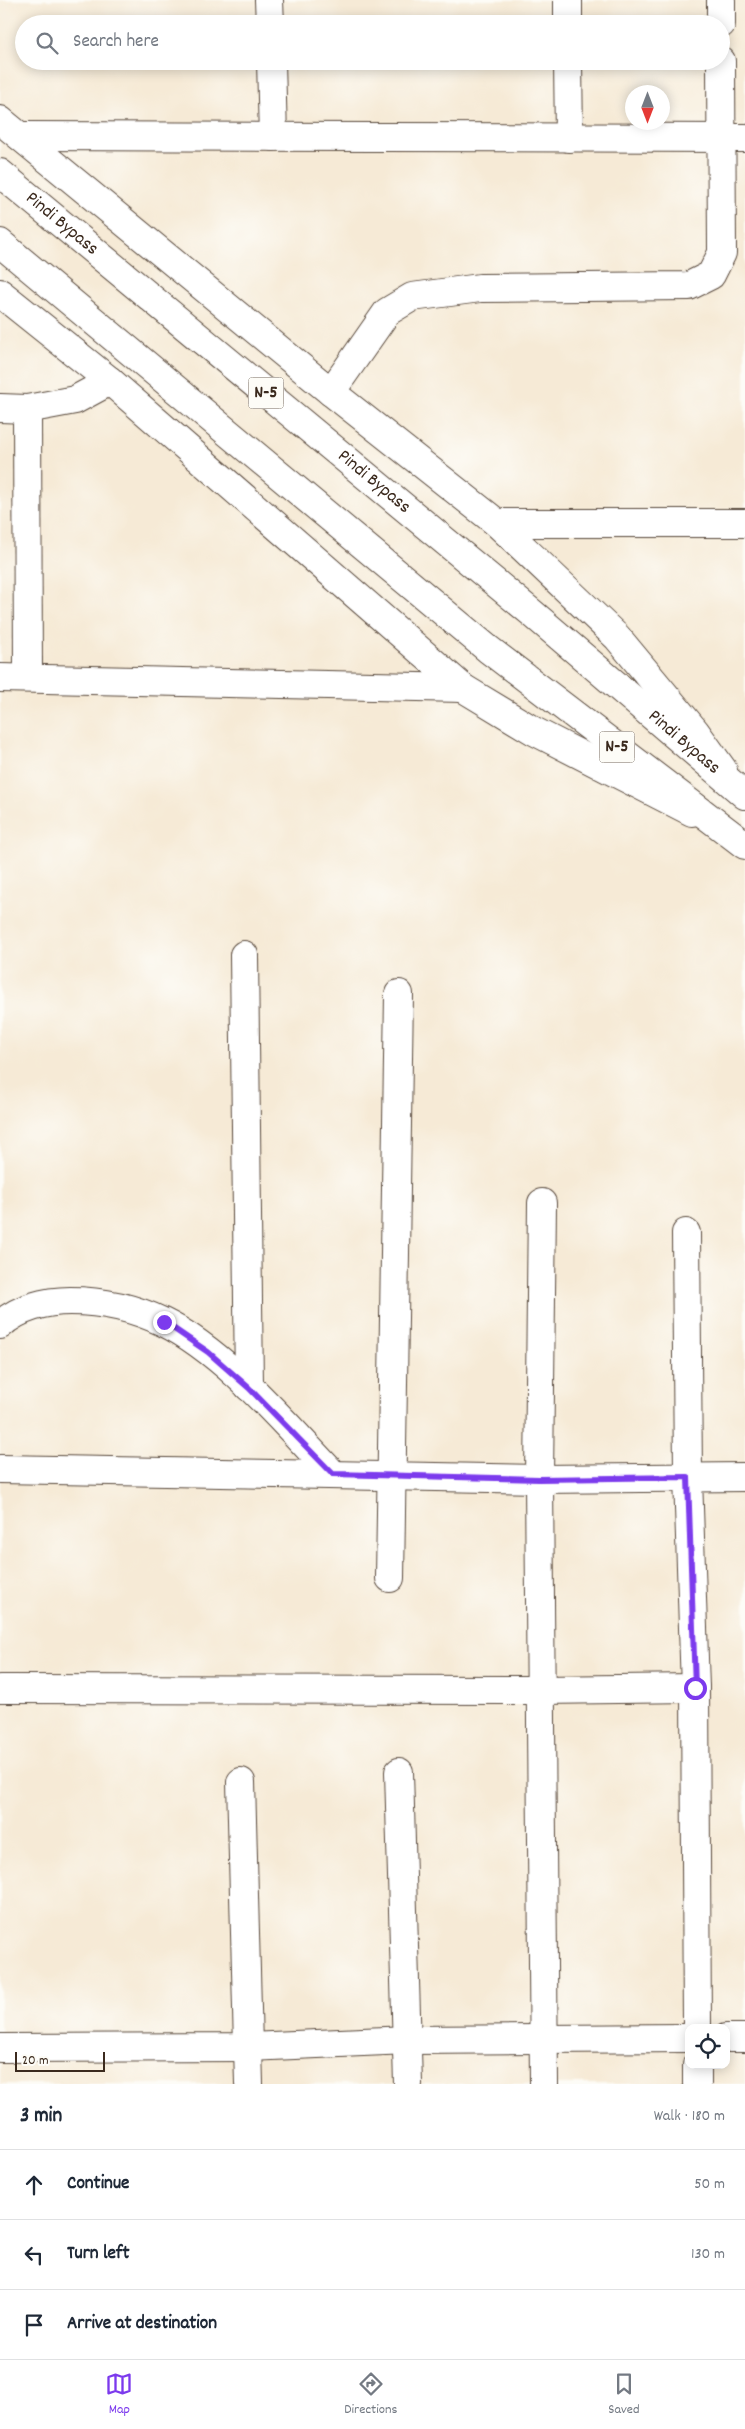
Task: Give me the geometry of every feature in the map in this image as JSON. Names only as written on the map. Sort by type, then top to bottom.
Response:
[{"type":"main road","points":[[269,0],[270,15]]},
{"type":"main road","points":[[568,0],[568,15]]},
{"type":"main road","points":[[721,0],[721,15]]},
{"type":"main road","points":[[271,70],[273,137]]},
{"type":"main road","points":[[568,70],[569,138]]},
{"type":"main road","points":[[331,392],[387,312],[412,297],[480,288],[689,286],[711,274],[722,252],[733,138],[722,70]]},
{"type":"main road","points":[[10,128],[273,137],[733,138]]},
{"type":"main road","points":[[10,128],[331,392],[497,523],[617,637],[695,731],[740,791]]},
{"type":"main road","name":"Pindi Bypass","points":[[0,174],[532,613],[740,791]]},
{"type":"main road","name":"N-5","points":[[0,243],[488,649],[745,845]]},
{"type":"main road","points":[[0,293],[110,381],[463,688],[534,731],[721,826]]},
{"type":"main road","points":[[0,408],[27,409],[76,400],[110,381]]},
{"type":"main road","points":[[27,409],[28,678]]},
{"type":"main road","points":[[497,523],[745,523]]},
{"type":"main road","points":[[0,678],[463,688]]},
{"type":"main road","points":[[244,955],[249,1388]]},
{"type":"main road","points":[[390,1578],[399,994]]},
{"type":"main road","points":[[542,1203],[539,1479],[544,2084]]},
{"type":"main road","points":[[686,1233],[688,1477],[695,1688],[697,2024]]},
{"type":"main road","points":[[0,1325],[11,1315],[53,1301],[94,1301],[142,1313],[164,1322],[208,1352],[249,1388],[333,1474]]},
{"type":"main road","points":[[0,1469],[539,1479],[745,1476]]},
{"type":"main road","points":[[0,1689],[541,1690],[695,1688]]},
{"type":"main road","points":[[398,1772],[408,2084]]},
{"type":"main road","points":[[241,1782],[249,2084]]},
{"type":"main road","points":[[0,2048],[249,2046],[408,2040],[544,2038],[685,2038]]},
{"type":"main road","points":[[730,2038],[745,2038]]},
{"type":"main road","points":[[697,2069],[697,2084]]},
{"type":"route","points":[[164,1322],[208,1352],[249,1388],[333,1474],[539,1479],[688,1477],[695,1688]]}]
